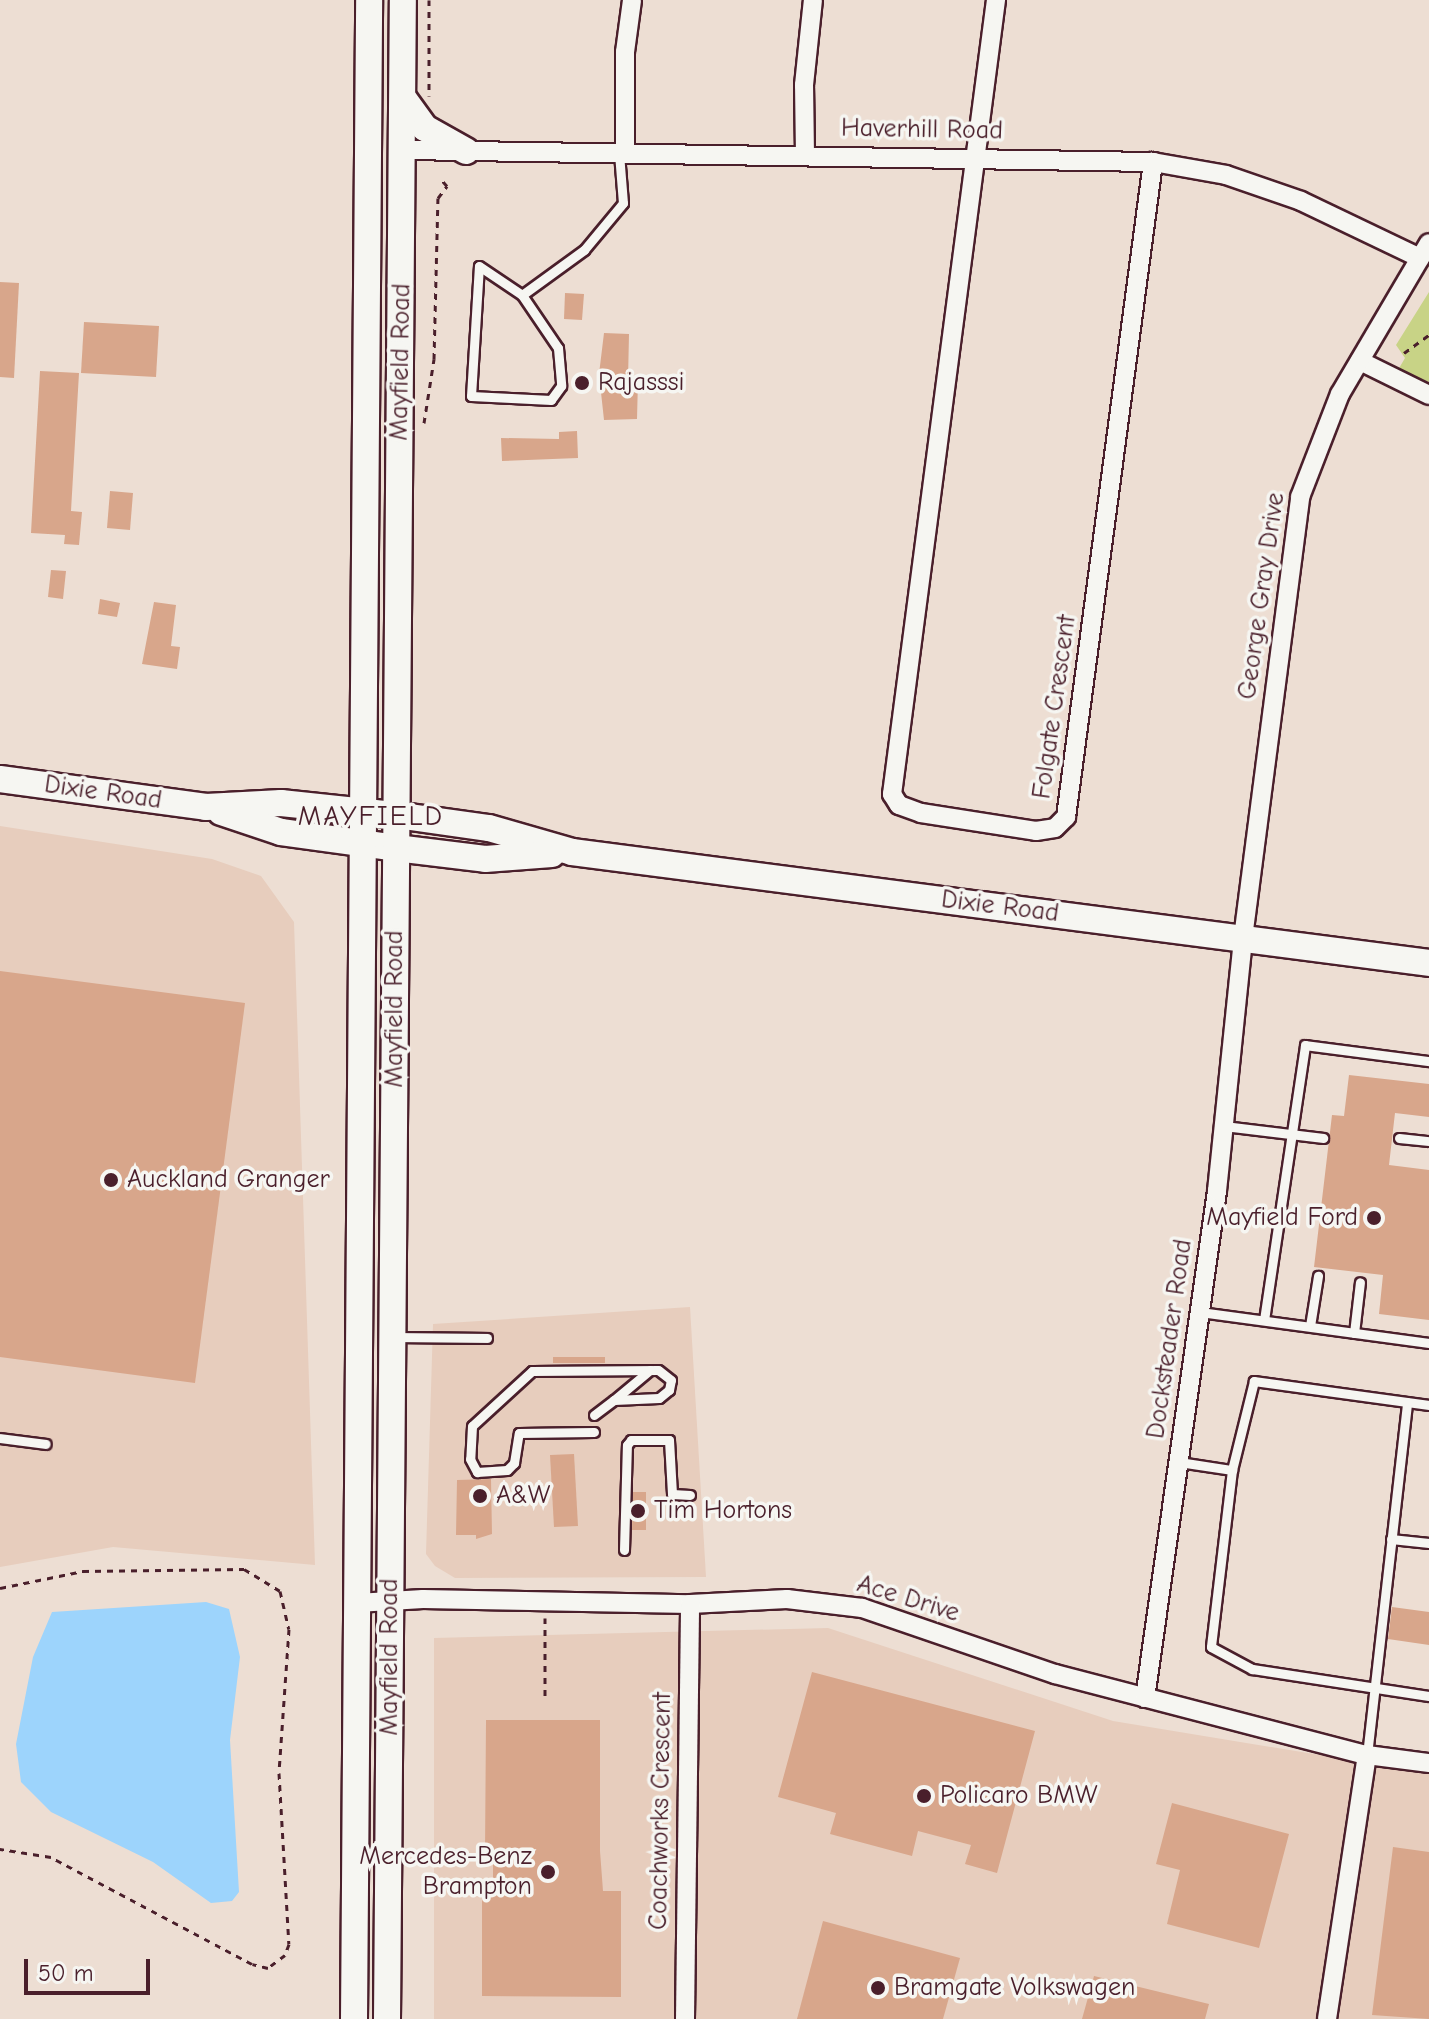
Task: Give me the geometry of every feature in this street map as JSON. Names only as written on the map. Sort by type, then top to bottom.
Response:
[{"type":"main road","name":"Mayfield Road","points":[[354,2019],[369,0]]},
{"type":"main road","name":"Mayfield Road","points":[[387,2019],[403,0]]},
{"type":"main road","points":[[403,98],[425,128],[466,151]]},
{"type":"main road","points":[[369,130],[404,150]]},
{"type":"main road","name":"Dixie Road","points":[[0,779],[206,807],[281,832],[396,848],[485,859],[572,852]]},
{"type":"main road","name":"Dixie Road","points":[[206,807],[281,803],[396,815],[489,828],[572,852],[1429,963]]},
{"type":"street","points":[[622,152],[625,52],[632,0]]},
{"type":"street","points":[[805,155],[804,85],[813,0]]},
{"type":"street","points":[[974,157],[996,0]]},
{"type":"street","name":"Haverhill Road","points":[[404,150],[1153,162],[1226,175],[1425,250]]},
{"type":"street","name":"Folgate Crescent","points":[[974,157],[892,794],[899,805],[921,813],[1036,831],[1055,828],[1066,817],[1071,797],[1153,162]]},
{"type":"street","name":"George Gray Drive","points":[[1243,938],[1300,497],[1315,448],[1360,361],[1425,250]]},
{"type":"street","points":[[1360,361],[1429,395]]},
{"type":"street","name":"Docksteader Road","points":[[1145,1698],[1224,1126],[1243,938]]},
{"type":"street","name":"Ace Drive","points":[[357,1603],[391,1600],[545,1600],[690,1604],[787,1599],[862,1608],[1055,1674],[1367,1755],[1429,1763]]},
{"type":"street","name":"Coachworks Crescent","points":[[685,2019],[690,1604]]},
{"type":"street","points":[[1327,2019],[1367,1755]]},
{"type":"lane","points":[[522,295],[584,250],[623,203],[622,152]]},
{"type":"lane","points":[[479,266],[522,295],[560,352],[560,390],[542,402],[471,396],[479,266]]},
{"type":"lane","points":[[1264,1320],[1305,1045],[1429,1061]]},
{"type":"lane","points":[[1224,1126],[1323,1138]]},
{"type":"lane","points":[[1399,1138],[1429,1141]]},
{"type":"lane","points":[[1310,1326],[1318,1276]]},
{"type":"lane","points":[[1354,1333],[1360,1282]]},
{"type":"lane","points":[[1200,1312],[1429,1343]]},
{"type":"lane","points":[[392,1337],[487,1338]]},
{"type":"lane","points":[[594,1415],[650,1370]]},
{"type":"lane","points":[[594,1432],[519,1433],[514,1463],[507,1470],[477,1472],[470,1459],[472,1426],[516,1381],[532,1371],[650,1370],[667,1373],[669,1390],[659,1398],[614,1400]]},
{"type":"lane","points":[[1429,1405],[1254,1381],[1232,1470],[1211,1647],[1252,1669],[1429,1696]]},
{"type":"lane","points":[[1367,1755],[1407,1402]]},
{"type":"lane","points":[[0,1438],[46,1444]]},
{"type":"lane","points":[[624,1550],[627,1445],[631,1440],[669,1440],[672,1494],[690,1495]]},
{"type":"lane","points":[[1179,1462],[1232,1470]]},
{"type":"lane","points":[[1391,1539],[1429,1543]]},
{"type":"path","points":[[429,0],[428,94],[433,106]]},
{"type":"path","points":[[424,423],[434,359],[438,198],[447,186],[440,178]]},
{"type":"path","points":[[1404,353],[1429,335]]},
{"type":"path","points":[[0,1588],[83,1571],[244,1569],[280,1591],[289,1629],[279,1773],[289,1944],[285,1955],[268,1968],[252,1964],[51,1857],[0,1849]]},
{"type":"path","points":[[545,1600],[545,1698]]},
{"type":"shaded area","points":[[0,826],[212,859],[261,876],[294,922],[315,1565],[113,1547],[0,1567]]},
{"type":"shaded area","points":[[690,1307],[706,1577],[455,1578],[435,1566],[426,1554],[433,1324]]},
{"type":"shaded area","points":[[828,1628],[1113,1721],[1429,1773],[1429,2019],[434,2019],[434,1638]]},
{"type":"green space","points":[[1429,292],[1429,382],[1398,370],[1405,358],[1396,345]]},
{"type":"water","points":[[206,1602],[229,1609],[240,1657],[230,1740],[239,1892],[232,1901],[211,1903],[153,1862],[51,1812],[21,1782],[16,1744],[33,1657],[52,1612]]},
{"type":"building","points":[[0,282],[19,283],[14,378],[0,377]]},
{"type":"building","points":[[565,293],[584,294],[582,320],[564,319]]},
{"type":"building","points":[[84,322],[159,326],[156,377],[81,373]]},
{"type":"building","points":[[604,333],[629,334],[628,380],[638,380],[637,419],[604,420],[599,374]]},
{"type":"building","points":[[40,371],[79,373],[71,511],[82,512],[79,545],[64,544],[65,535],[31,533]]},
{"type":"building","points":[[577,431],[578,458],[502,461],[501,438],[559,439],[559,432]]},
{"type":"building","points":[[110,491],[133,493],[130,530],[107,528]]},
{"type":"building","points":[[51,570],[66,571],[63,599],[48,597]]},
{"type":"building","points":[[100,599],[120,603],[117,617],[98,614]]},
{"type":"building","points":[[154,602],[176,605],[171,646],[180,647],[177,669],[142,664]]},
{"type":"building","name":"Auckland Granger","points":[[0,971],[245,1003],[195,1383],[0,1357]]},
{"type":"building","name":"Mayfield Ford","points":[[1349,1075],[1429,1084],[1429,1117],[1395,1113],[1389,1165],[1429,1170],[1429,1320],[1379,1314],[1383,1275],[1314,1267],[1332,1115],[1344,1116]]},
{"type":"building","points":[[553,1357],[605,1357],[605,1363],[553,1363]]},
{"type":"building","points":[[574,1454],[578,1526],[554,1527],[550,1455]]},
{"type":"building","points":[[491,1479],[492,1534],[476,1539],[476,1535],[456,1535],[457,1480]]},
{"type":"building","name":"Tim Hortons","points":[[633,1492],[646,1492],[646,1530],[632,1530]]},
{"type":"building","points":[[1392,1607],[1429,1612],[1429,1645],[1388,1639]]},
{"type":"building","points":[[812,1672],[1035,1731],[997,1873],[965,1864],[971,1845],[918,1831],[912,1856],[830,1834],[836,1813],[778,1797]]},
{"type":"building","name":"Mercedes-Benz Brampton","points":[[486,1720],[600,1720],[603,1891],[621,1891],[621,1997],[482,1996],[482,1890],[493,1891],[493,1854],[485,1854]]},
{"type":"building","points":[[1172,1803],[1289,1834],[1259,1948],[1167,1924],[1180,1870],[1156,1864]]},
{"type":"building","points":[[1393,1847],[1429,1852],[1429,2019],[1372,2015]]},
{"type":"building","name":"Bramgate Volkswagen","points":[[823,1921],[960,1958],[943,2019],[797,2019]]},
{"type":"building","points":[[1094,1976],[1209,2004],[1205,2019],[1082,2019]]},
{"type":"place","name":"Rajasssi","points":[[582,383]]},
{"type":"place","name":"Auckland Granger","points":[[111,1180]]},
{"type":"place","name":"Mayfield Ford","points":[[1374,1218]]},
{"type":"place","name":"A&W","points":[[480,1496]]},
{"type":"place","name":"Tim Hortons","points":[[638,1511]]},
{"type":"place","name":"Policaro BMW","points":[[924,1796]]},
{"type":"place","name":"Mercedes-Benz Brampton","points":[[548,1872]]},
{"type":"place","name":"Bramgate Volkswagen","points":[[878,1988]]},
{"type":"district","name":"MAYFIELD","points":[[371,816]]}]
